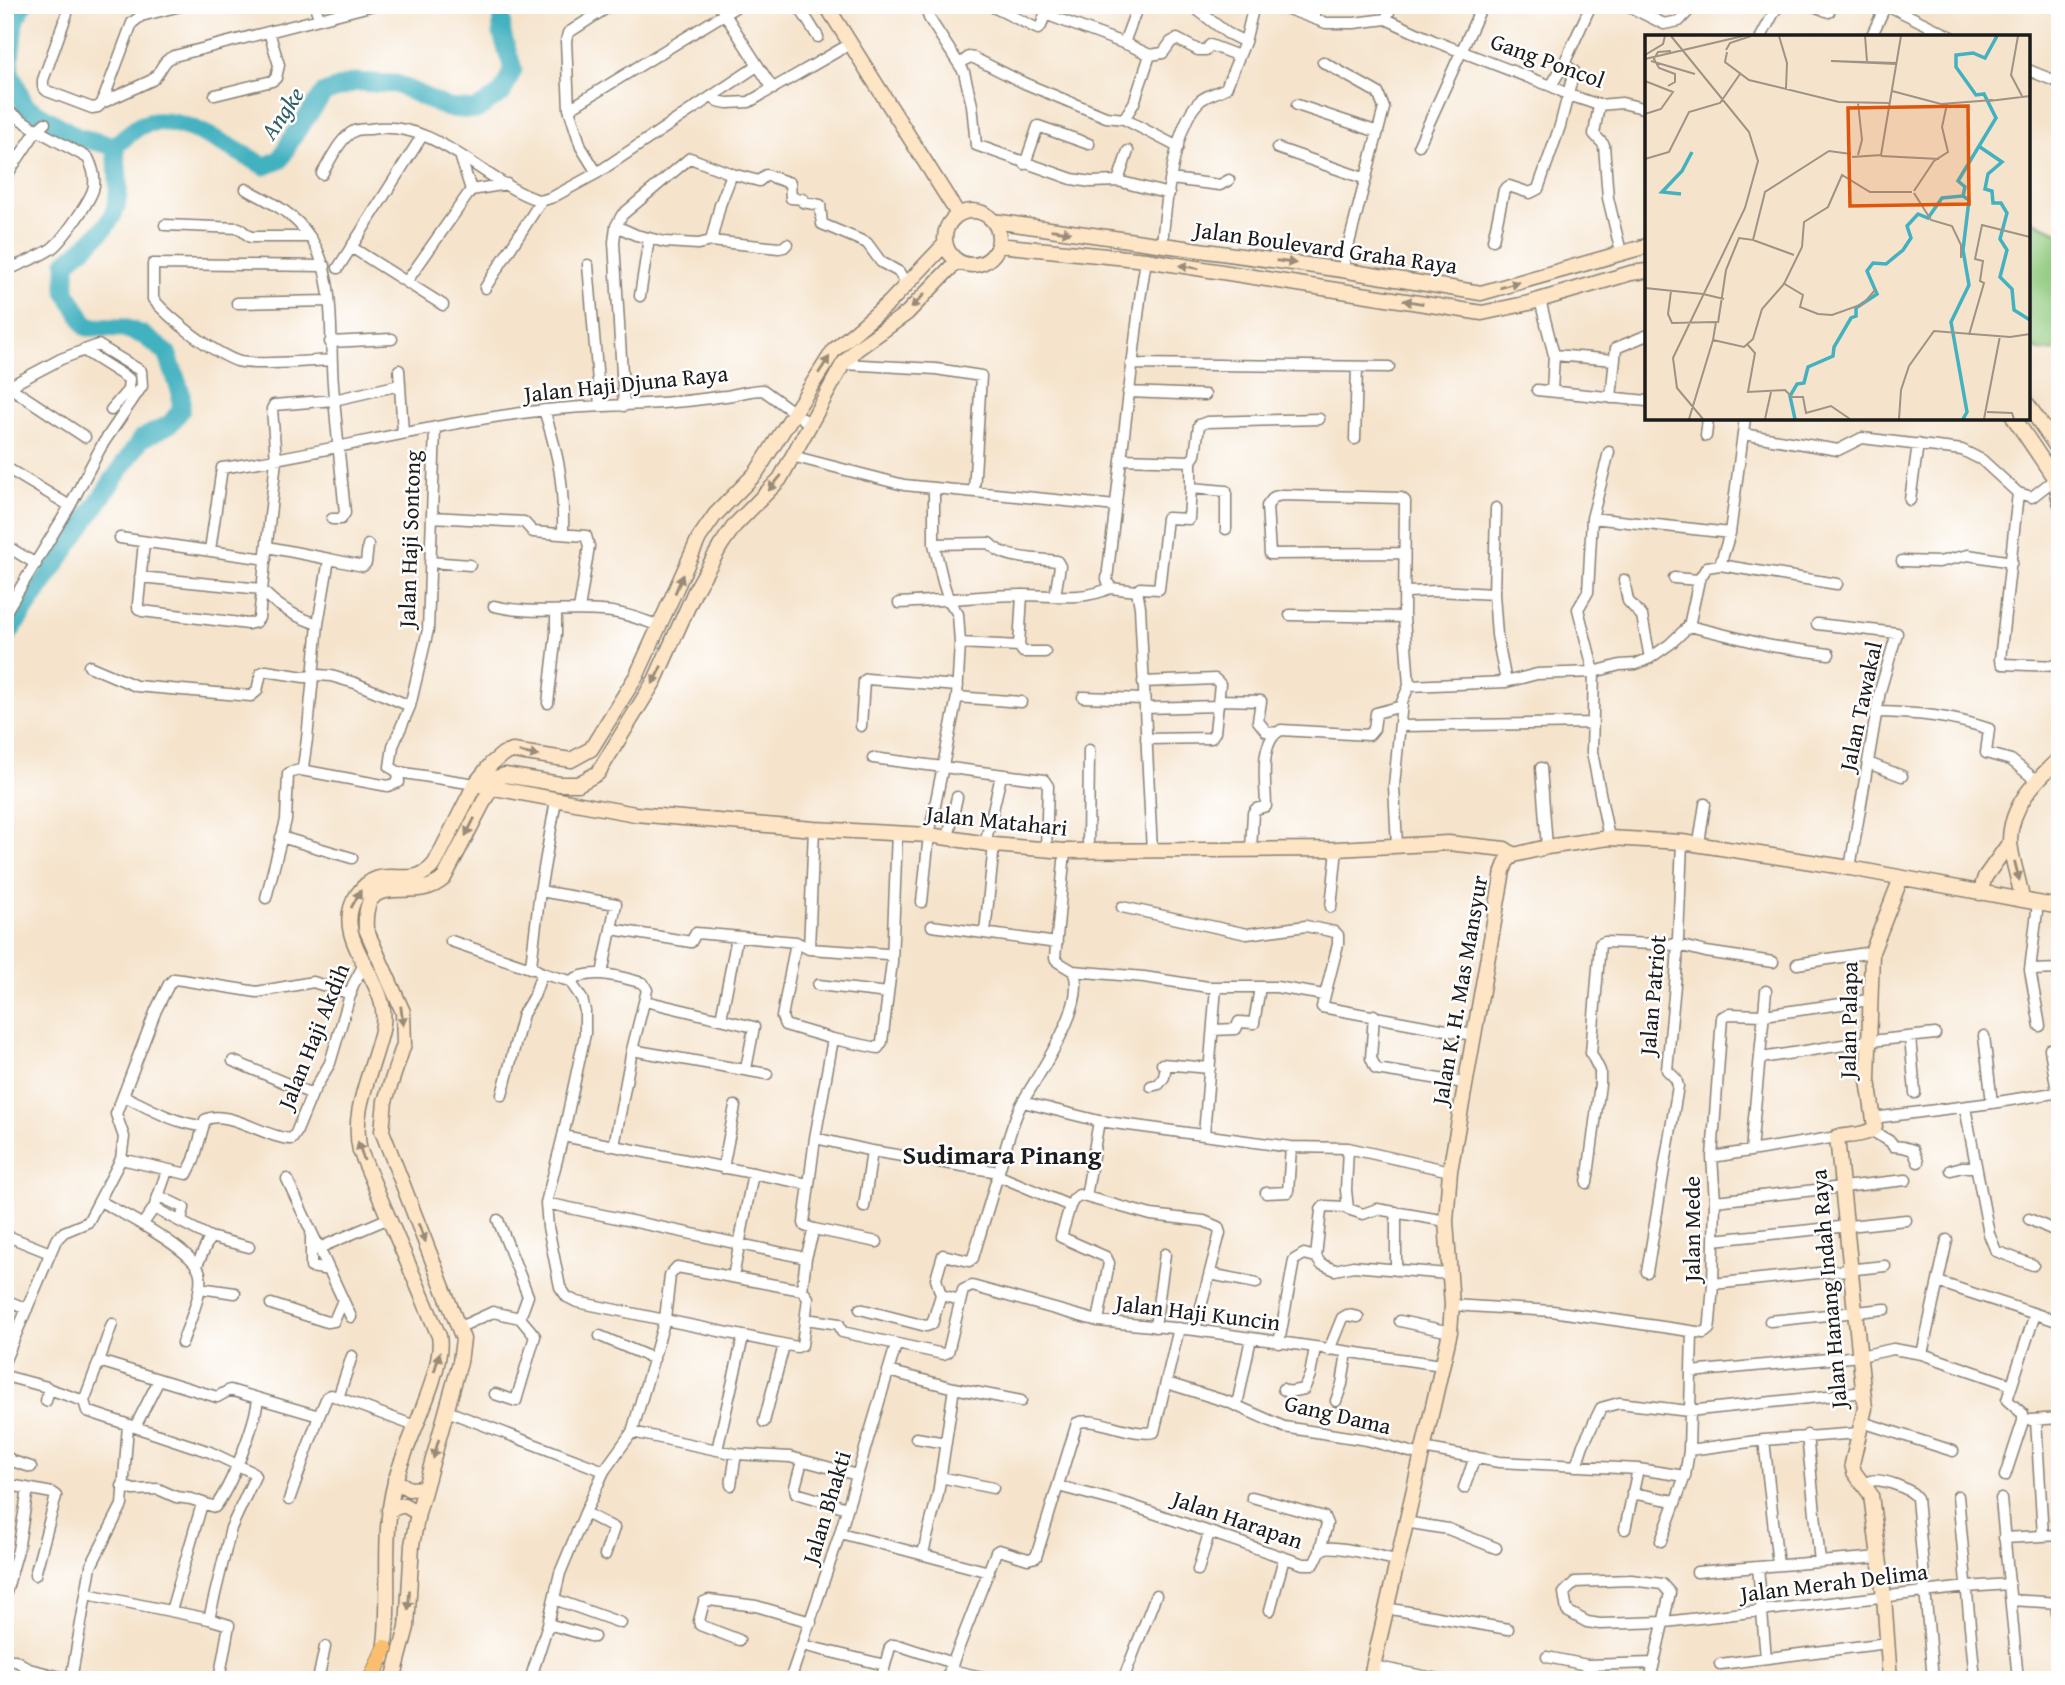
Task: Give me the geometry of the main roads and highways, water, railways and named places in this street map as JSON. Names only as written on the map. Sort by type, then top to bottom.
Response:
[{"type":"main road","points":[[826,5],[958,214]]},
{"type":"main road","points":[[973,211],[993,221],[999,232],[998,245],[991,257],[971,265],[957,261],[949,253],[945,244],[947,227],[958,214],[973,211]]},
{"type":"main road","name":"Jalan Boulevard Graha Raya","points":[[993,221],[1342,270],[1481,293],[1645,246]]},
{"type":"main road","points":[[393,1680],[407,1627],[412,1545],[418,1513],[463,1350],[460,1327],[382,1131],[385,1101],[404,1044],[403,1012],[366,929],[365,916],[373,896],[380,891],[426,890],[444,878],[491,764],[503,754],[513,751],[571,760],[591,748],[637,675],[699,538],[715,515],[756,473],[827,359],[945,244]]},
{"type":"main road","name":"Jalan Boulevard Graha Raya","points":[[998,245],[1146,260],[1482,313],[1645,271]]},
{"type":"main road","points":[[379,1680],[385,1648],[389,1510],[396,1480],[441,1346],[360,1151],[356,1134],[358,1112],[384,1023],[383,1006],[355,945],[349,925],[349,913],[366,883],[378,877],[418,877],[427,873],[483,785],[505,775],[560,784],[578,784],[598,774],[655,680],[695,591],[721,545],[735,525],[779,480],[843,364],[850,355],[907,313],[957,261]]},
{"type":"main road","points":[[1481,293],[1482,313]]},
{"type":"main road","points":[[865,324],[875,336]]},
{"type":"main road","points":[[2030,408],[2060,452]]},
{"type":"main road","points":[[2016,420],[2056,473],[2060,502]]},
{"type":"main road","points":[[2022,900],[2010,842],[2013,817],[2025,794],[2060,758]]},
{"type":"main road","name":"Jalan Matahari","points":[[483,785],[635,814],[814,829],[897,832],[1065,851],[1337,849],[1448,843],[1505,849],[1514,855]]},
{"type":"main road","name":"Jalan K. H. Mas Mansyur","points":[[1371,1673],[1450,1332],[1446,1221],[1450,1171],[1503,871],[1507,861],[1514,855],[1547,847],[1608,838],[1699,843],[2060,907]]},
{"type":"main road","points":[[1980,892],[1985,877],[2010,842]]},
{"type":"main road","name":"Jalan Palapa","points":[[1837,1137],[1872,1124],[1868,1080],[1872,952],[1901,878]]},
{"type":"main road","name":"Jalan Hanang Indah Raya","points":[[1837,1137],[1850,1269],[1858,1312],[1865,1408],[1852,1464],[1854,1472],[1871,1495],[1880,1557],[1890,1680]]},
{"type":"main road","points":[[389,1219],[412,1208]]},
{"type":"main road","points":[[396,1480],[409,1489],[425,1488]]},
{"type":"main road","points":[[389,1510],[404,1505],[418,1513]]},
{"type":"main road","points":[[371,1680],[385,1648]]},
{"type":"waterway","points":[[23,5],[14,22],[9,69],[25,106],[77,137],[114,146]]},
{"type":"waterway","name":"Angke","points":[[5,639],[141,439],[170,424],[181,410],[181,393],[167,353],[143,335],[124,328],[87,327],[66,291],[66,262],[97,236],[113,214],[118,186],[114,146],[140,126],[154,122],[170,123],[204,134],[265,166],[280,160],[293,136],[324,93],[355,82],[396,84],[448,108],[476,110],[502,93],[513,69],[502,34],[501,5]]},
{"type":"district","name":"Sudimara Pinang","points":[[1002,1154]]}]
